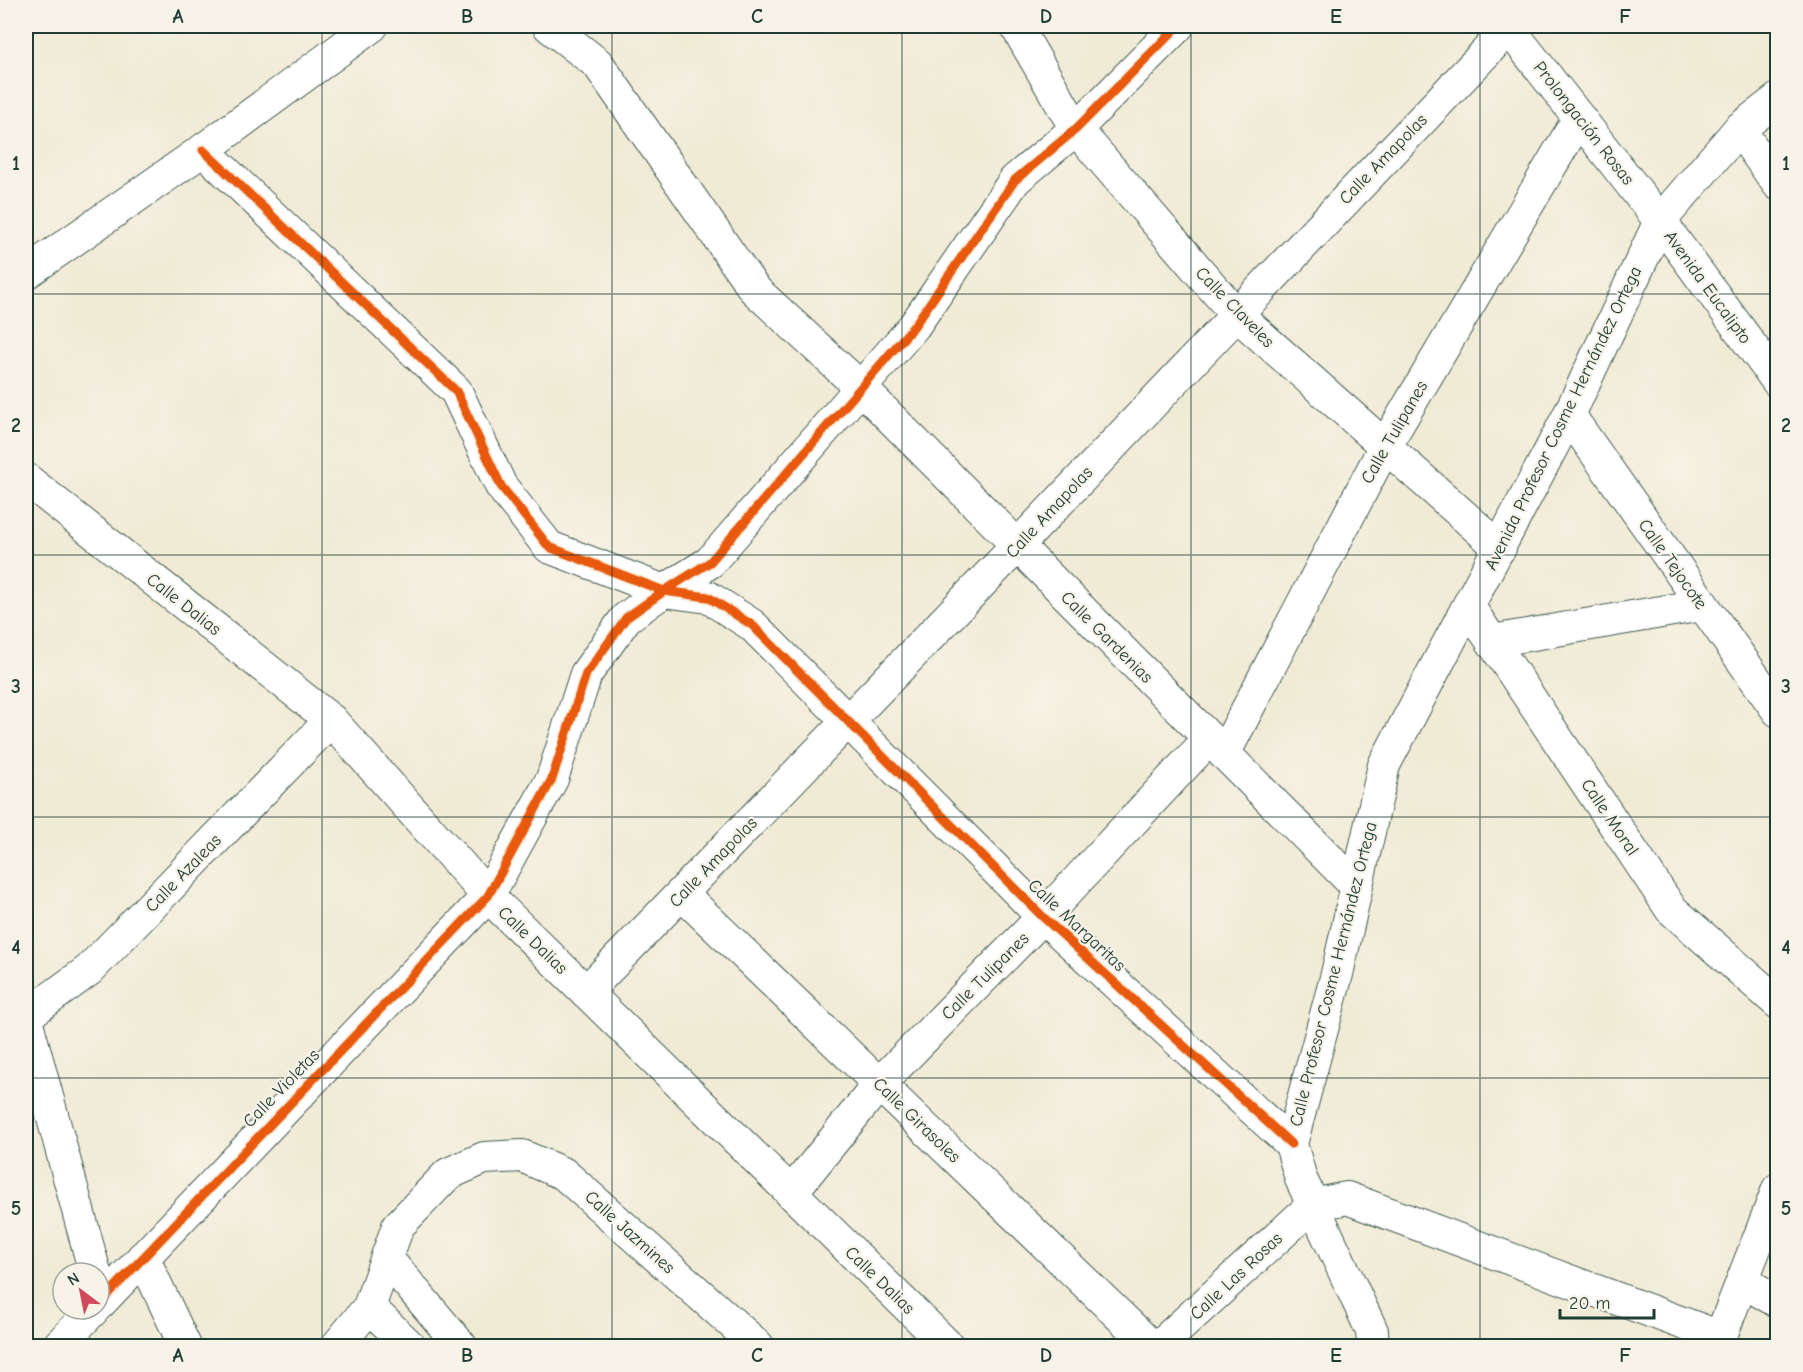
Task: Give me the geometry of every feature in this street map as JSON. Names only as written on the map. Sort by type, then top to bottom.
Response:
[{"type":"street","points":[[26,273],[203,150],[372,26]]},
{"type":"street","name":"Calle Gardenias","points":[[549,26],[598,64],[754,289],[860,387],[1356,886]]},
{"type":"street","name":"Calle Claveles","points":[[1016,26],[1076,129],[1235,313],[1500,548]]},
{"type":"street","name":"Calle Violetas","points":[[111,1284],[143,1257],[488,896],[552,779],[586,674],[626,618],[710,562],[914,326],[1015,180],[1076,129],[1178,26]]},
{"type":"street","name":"Prolongación Rosas","points":[[1508,27],[1660,220]]},
{"type":"street","name":"Calle Amapolas","points":[[586,992],[1017,546],[1508,27]]},
{"type":"street","name":"Avenida Profesor Cosme Hernández Ortega","points":[[1384,765],[1569,415],[1660,220],[1739,129],[1778,99]]},
{"type":"street","name":"Calle Tulipanes","points":[[791,1193],[879,1084],[1043,917],[1217,747],[1384,446],[1579,118]]},
{"type":"street","points":[[1739,129],[1778,184]]},
{"type":"street","name":"Calle Margaritas","points":[[203,150],[456,391],[501,486],[549,547],[664,591],[708,597],[752,625],[1043,917],[1291,1143]]},
{"type":"street","name":"Avenida Eucalipto","points":[[1660,220],[1778,382]]},
{"type":"street","name":"Calle Tejocote","points":[[1569,415],[1778,711]]},
{"type":"street","name":"Calle Dalias","points":[[26,479],[331,720],[488,896],[948,1347]]},
{"type":"street","points":[[1492,640],[1702,605]]},
{"type":"street","name":"Calle Moral","points":[[1469,607],[1671,909],[1778,1003]]},
{"type":"street","name":"Calle Azaleas","points":[[89,1261],[26,1017],[89,970],[331,720]]},
{"type":"street","name":"Calle Profesor Cosme Hernández Ortega","points":[[1373,1347],[1372,1331],[1301,1179],[1291,1143],[1336,974],[1384,765]]},
{"type":"street","name":"Calle Girasoles","points":[[682,894],[1151,1347]]},
{"type":"street","name":"Calle Jazmines","points":[[388,1260],[398,1226],[448,1174],[484,1158],[522,1156],[564,1174],[759,1347]]},
{"type":"street","points":[[1313,1205],[1347,1198],[1719,1342],[1778,1189]]},
{"type":"street","name":"Calle Las Rosas","points":[[1159,1347],[1313,1205]]},
{"type":"street","points":[[143,1257],[185,1347]]},
{"type":"street","points":[[337,1347],[369,1308],[388,1260],[461,1347]]},
{"type":"street","points":[[1744,1282],[1778,1302]]},
{"type":"street","points":[[369,1308],[410,1347]]},
{"type":"street","name":"Calle Violetas","points":[[58,1347],[78,1321]]},
{"type":"cycle path","points":[[111,1291],[488,896],[552,779],[586,674],[626,618],[710,562],[914,326],[1015,180],[1076,129],[1178,26]]},
{"type":"cycle path","points":[[203,150],[456,391],[501,486],[549,547],[664,591],[708,597],[752,625],[1043,917],[1291,1144]]}]
